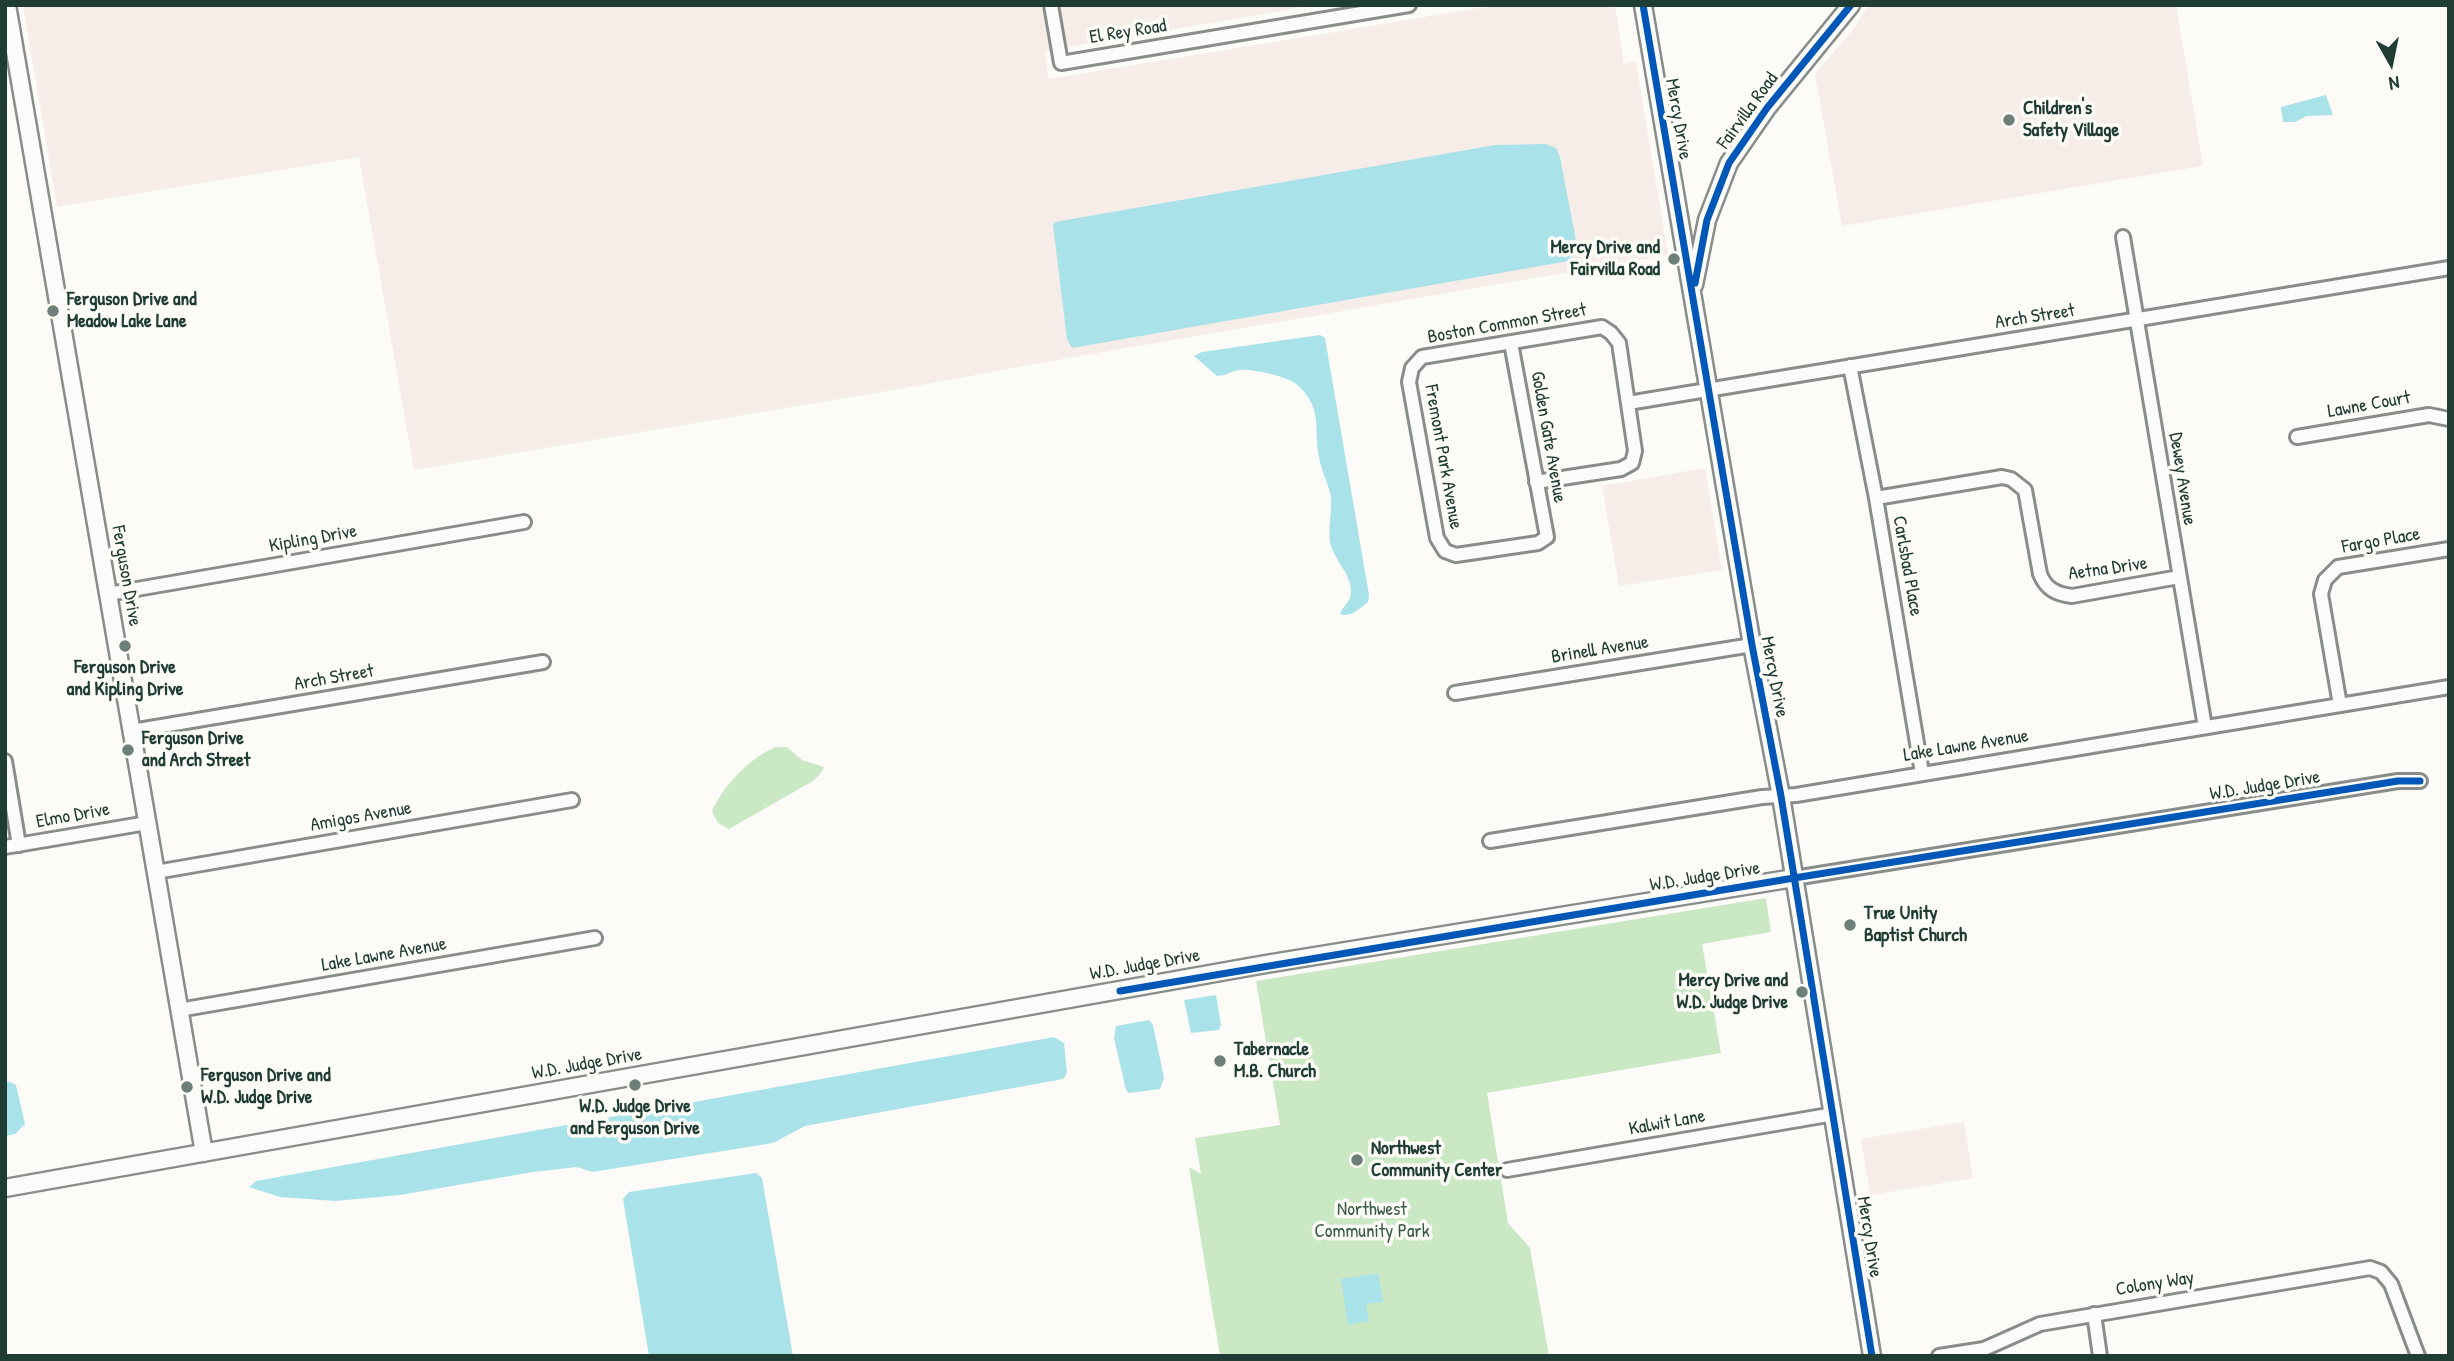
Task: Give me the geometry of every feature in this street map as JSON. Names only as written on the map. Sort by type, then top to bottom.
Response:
[{"type":"street","name":"Ferguson Drive","points":[[7,5],[11,64],[108,594],[204,1153]]},
{"type":"street","name":"El Rey Road","points":[[1051,5],[1061,63],[1409,5]]},
{"type":"street","name":"Mercy Drive","points":[[1643,5],[1752,645],[1781,796],[1872,1356]]},
{"type":"street","name":"Fairvilla Road","points":[[1692,294],[1707,220],[1729,163],[1767,108],[1851,5]]},
{"type":"street","points":[[1681,231],[1702,226],[1707,220]]},
{"type":"street","name":"Dewey Avenue","points":[[2123,237],[2205,727]]},
{"type":"street","name":"Arch Street","points":[[1628,403],[2449,268]]},
{"type":"street","name":"Boston Common Street","points":[[1412,368],[1422,357],[1602,327],[1611,332],[1619,343],[1628,403]]},
{"type":"street","name":"Golden Gate Avenue","points":[[1511,343],[1547,537]]},
{"type":"street","name":"Carlsbad Place","points":[[1850,366],[1876,498],[1922,773]]},
{"type":"street","name":"Fremont Park Avenue","points":[[1412,368],[1409,382],[1437,538],[1445,551],[1457,555],[1538,543],[1547,537]]},
{"type":"street","points":[[1536,482],[1621,469],[1632,463],[1635,451],[1628,403]]},
{"type":"street","name":"Lawne Court","points":[[2297,437],[2429,415],[2449,419]]},
{"type":"street","name":"Aetna Drive","points":[[1876,498],[1994,477],[2011,479],[2025,490],[2043,583],[2059,594],[2072,596],[2179,577]]},
{"type":"street","name":"Kipling Drive","points":[[108,594],[524,522]]},
{"type":"street","name":"Fargo Place","points":[[2340,705],[2320,594],[2325,580],[2338,567],[2449,549]]},
{"type":"street","name":"Brinell Avenue","points":[[1455,693],[1752,645]]},
{"type":"street","name":"Arch Street","points":[[132,731],[543,662]]},
{"type":"street","name":"Lake Lawne Avenue","points":[[1490,841],[2449,687]]},
{"type":"street","points":[[5,761],[19,845]]},
{"type":"street","name":"W.D. Judge Drive","points":[[5,1188],[1266,964],[2398,781],[2420,781]]},
{"type":"street","name":"Amigos Avenue","points":[[156,872],[572,800]]},
{"type":"street","name":"Elmo Drive","points":[[5,847],[147,823]]},
{"type":"street","name":"Lake Lawne Avenue","points":[[179,1010],[595,939]]},
{"type":"street","name":"Kalwit Lane","points":[[1507,1170],[1834,1114]]},
{"type":"street","name":"Colony Way","points":[[1939,1356],[1984,1349],[2040,1324],[2370,1268],[2381,1272],[2391,1284],[2418,1356]]},
{"type":"street","points":[[2094,1314],[2100,1356]]},
{"type":"shaded area","points":[[23,5],[1317,5],[1045,51],[1049,79],[1498,5],[1615,5],[1624,64],[1636,62],[1668,255],[888,391],[414,470],[359,157],[57,207]]},
{"type":"shaded area","name":"Children's Safety Village","points":[[1869,5],[2176,5],[2203,166],[1842,226],[1815,74],[1851,32]]},
{"type":"shaded area","points":[[1705,468],[1722,570],[1619,586],[1602,486]]},
{"type":"shaded area","points":[[1964,1122],[1973,1178],[1870,1195],[1861,1139]]},
{"type":"green space","points":[[776,747],[787,747],[802,760],[824,767],[813,781],[729,829],[718,823],[712,811],[723,792],[747,765]]},
{"type":"green space","name":"Northwest Community Park","points":[[1766,898],[1771,932],[1702,944],[1721,1053],[1487,1093],[1508,1223],[1530,1248],[1549,1356],[1220,1356],[1189,1167],[1201,1174],[1195,1138],[1280,1125],[1256,981]]},
{"type":"water","points":[[2326,95],[2333,115],[2307,116],[2295,122],[2283,122],[2281,107]]},
{"type":"water","points":[[1546,144],[1556,148],[1560,157],[1578,251],[1569,261],[1072,348],[1067,339],[1053,225],[1055,222],[1495,145]]},
{"type":"water","points":[[1320,335],[1325,338],[1369,595],[1368,602],[1348,615],[1340,614],[1350,598],[1351,591],[1330,542],[1331,498],[1320,462],[1316,418],[1310,400],[1295,383],[1284,378],[1243,370],[1217,376],[1194,356],[1202,352]]},
{"type":"water","points":[[1216,995],[1221,1025],[1219,1030],[1191,1033],[1184,1000]]},
{"type":"water","points":[[1149,1020],[1153,1025],[1164,1078],[1160,1089],[1129,1093],[1126,1090],[1114,1038],[1116,1026]]},
{"type":"water","points":[[1054,1037],[1064,1043],[1067,1073],[1063,1079],[805,1126],[773,1143],[592,1172],[577,1167],[400,1195],[335,1201],[280,1197],[249,1187],[256,1181]]},
{"type":"water","points":[[5,1080],[16,1085],[25,1124],[15,1134],[5,1136]]},
{"type":"water","points":[[756,1173],[762,1178],[793,1356],[649,1356],[623,1199],[629,1192]]},
{"type":"water","points":[[1378,1273],[1383,1302],[1366,1304],[1369,1321],[1348,1325],[1341,1279]]},
{"type":"cycle path","points":[[1643,5],[1752,645],[1781,796],[1872,1356]]},
{"type":"cycle path","points":[[1695,283],[1707,220],[1729,163],[1767,108],[1851,5]]},
{"type":"cycle path","points":[[1120,991],[1794,878],[2398,781],[2420,781]]},
{"type":"place","name":"Children's Safety Village","points":[[2009,120]]},
{"type":"place","name":"Mercy Drive and Fairvilla Road","points":[[1674,259]]},
{"type":"place","name":"Ferguson Drive and Meadow Lake Lane","points":[[53,311]]},
{"type":"place","name":"Ferguson Drive and Kipling Drive","points":[[125,646]]},
{"type":"place","name":"Ferguson Drive and Arch Street","points":[[128,750]]},
{"type":"place","name":"True Unity Baptist Church","points":[[1850,925]]},
{"type":"place","name":"Mercy Drive and W.D. Judge Drive","points":[[1802,992]]},
{"type":"place","name":"Tabernacle M.B. Church","points":[[1220,1061]]},
{"type":"place","name":"W.D. Judge Drive and Ferguson Drive","points":[[635,1085]]},
{"type":"place","name":"Ferguson Drive and W.D. Judge Drive","points":[[187,1087]]},
{"type":"place","name":"Northwest Community Center","points":[[1357,1160]]}]
